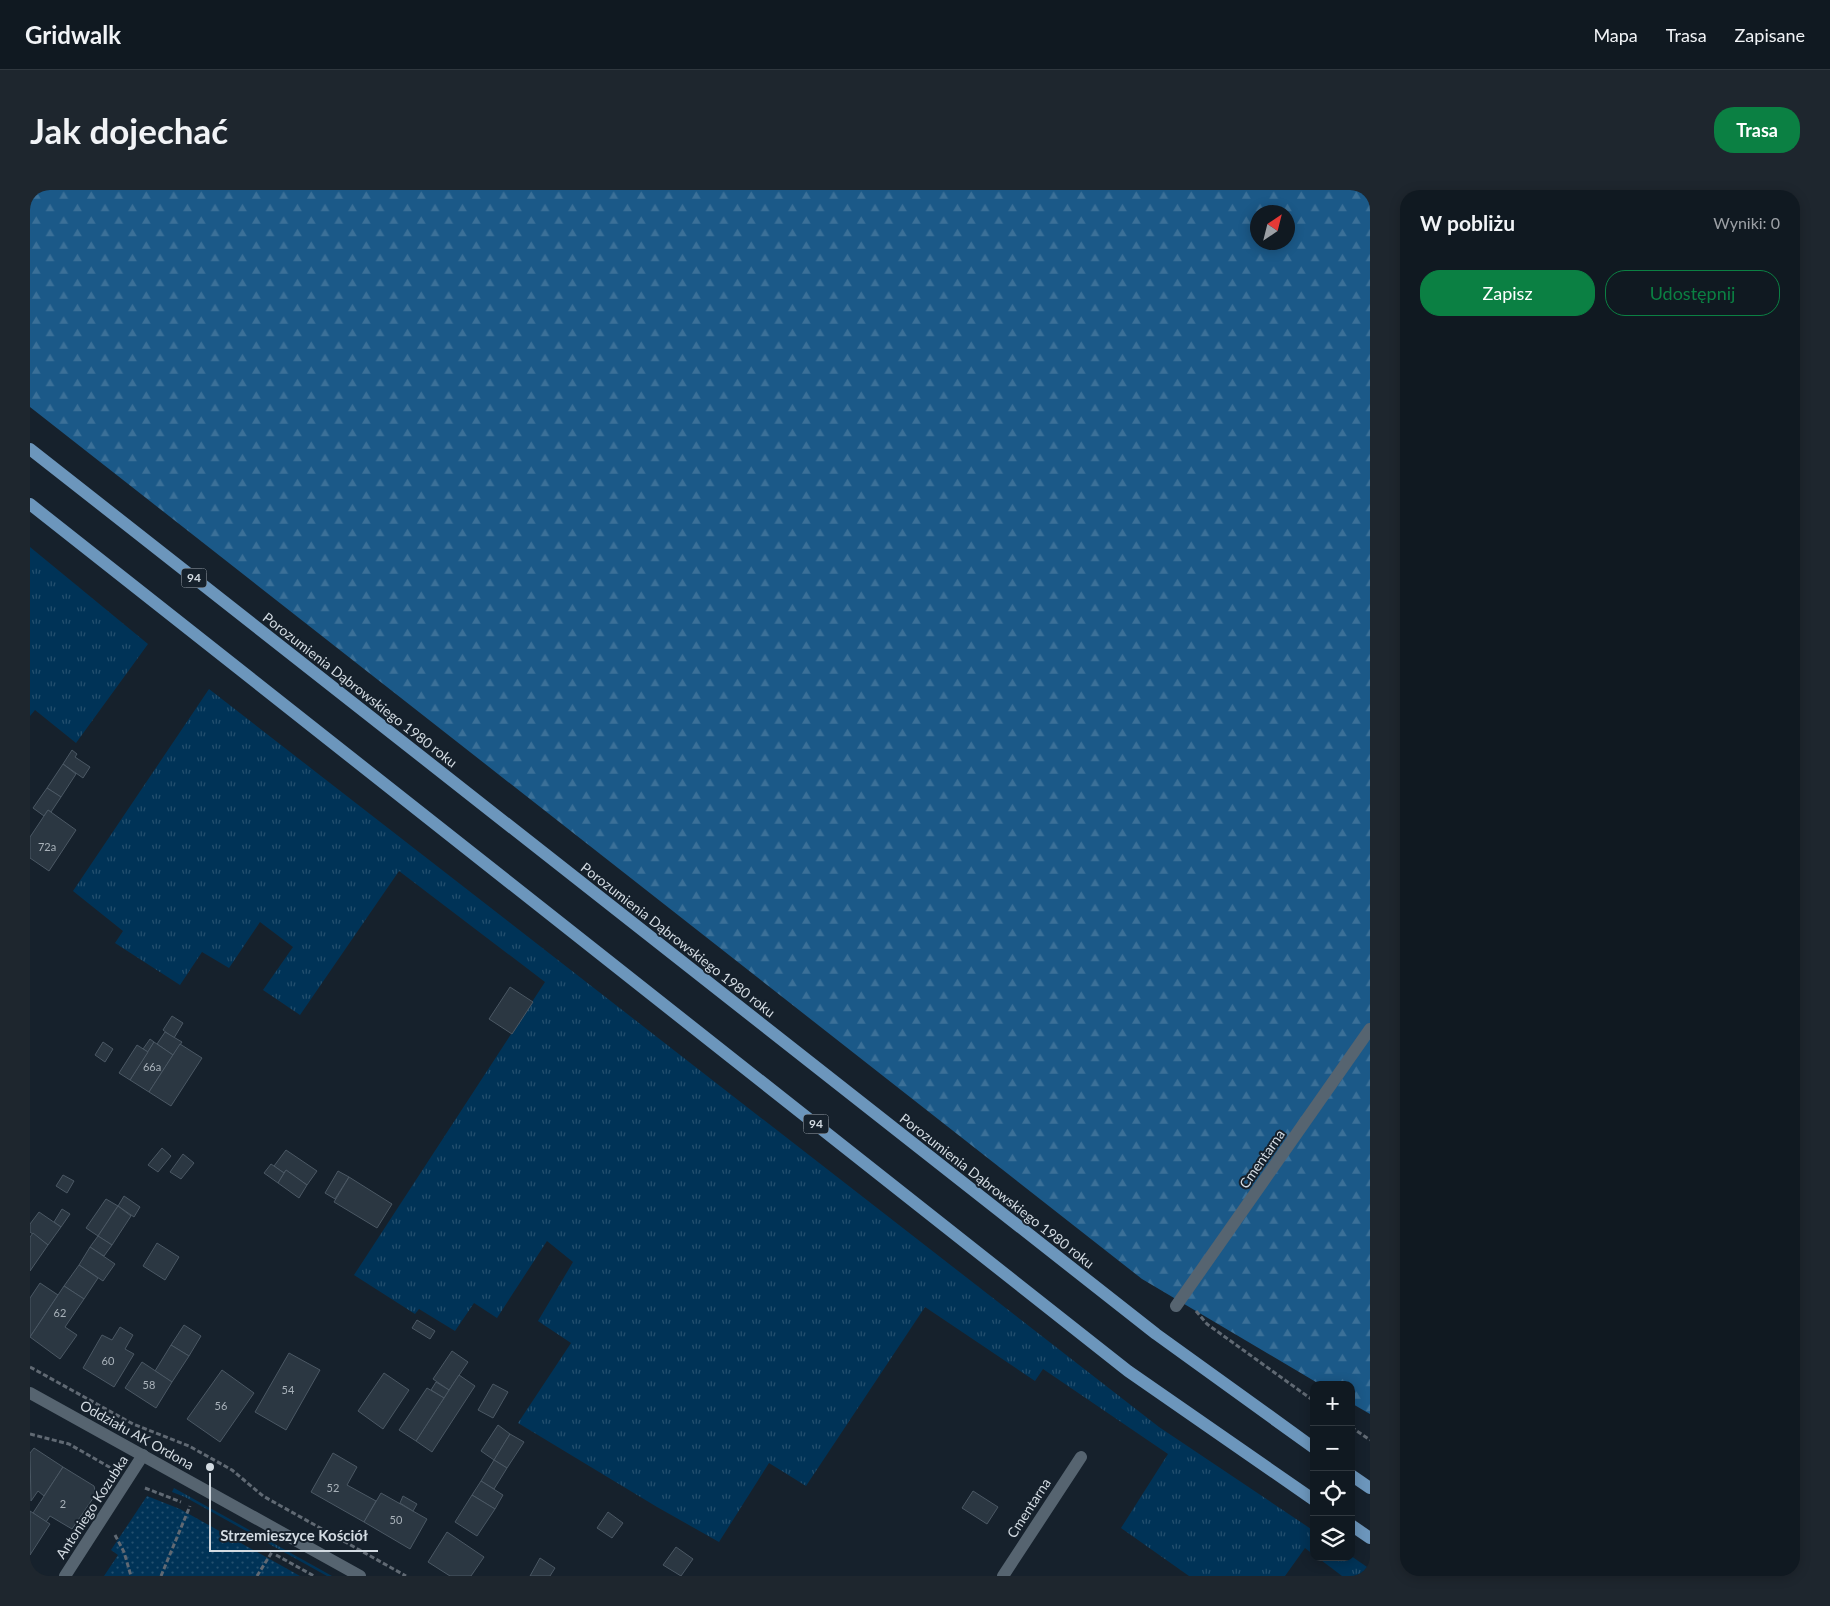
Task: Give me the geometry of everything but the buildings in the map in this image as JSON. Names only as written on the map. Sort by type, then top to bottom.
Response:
[{"type":"main road","name":"Porozumienia Dąbrowskiego 1980 roku","points":[[30,449],[1156,1334],[1310,1445]]},
{"type":"main road","name":"94","points":[[30,504],[1128,1371],[1310,1497]]},
{"type":"main road","points":[[1355,1477],[1370,1488]]},
{"type":"main road","points":[[1355,1529],[1370,1538]]},
{"type":"street","name":"Cmentarna","points":[[1180,1301],[1370,1028]]},
{"type":"street","name":"Oddziału AK Ordona","points":[[30,1393],[360,1576]]},
{"type":"street","name":"Antoniego Kozubka","points":[[65,1576],[105,1517],[143,1455]]},
{"type":"street","name":"Cmentarna","points":[[1003,1576],[1081,1457]]},
{"type":"path","points":[[1180,1301],[1208,1324],[1310,1398]]},
{"type":"path","points":[[30,1367],[148,1431],[197,1450],[232,1470],[255,1491],[406,1576]]},
{"type":"path","points":[[1355,1430],[1370,1440]]},
{"type":"path","points":[[30,1434],[69,1444],[116,1471]]},
{"type":"path","points":[[142,1486],[199,1511]]},
{"type":"path","points":[[161,1576],[190,1506]]},
{"type":"path","points":[[105,1517],[124,1552],[131,1576]]},
{"type":"path","points":[[264,1548],[314,1576]]},
{"type":"path","points":[[257,1576],[272,1552]]},
{"type":"green space","points":[[30,190],[1370,190],[1370,1414],[1355,1405],[1355,1381],[1314,1381],[1142,1279],[30,407]]},
{"type":"green space","points":[[30,547],[148,644],[76,743],[35,710],[30,716]]},
{"type":"green space","points":[[209,689],[1159,1427],[1310,1528],[1310,1552],[1305,1548],[1285,1576],[1189,1576],[1121,1528],[1168,1454],[1043,1369],[1035,1381],[925,1307],[806,1486],[769,1463],[719,1542],[518,1423],[571,1343],[538,1321],[573,1262],[547,1241],[497,1318],[474,1303],[455,1331],[419,1309],[415,1314],[354,1275],[545,982],[399,871],[300,1015],[263,990],[293,947],[260,922],[229,968],[202,952],[180,985],[115,943],[123,931],[73,891]]},
{"type":"green space","points":[[174,1488],[332,1576],[327,1576],[185,1497],[172,1492]]},
{"type":"green space","points":[[147,1496],[180,1509],[300,1576],[104,1576],[118,1555],[111,1550]]},
{"type":"green space","points":[[1355,1559],[1370,1569],[1370,1576],[1342,1576],[1322,1561],[1355,1561]]},
{"type":"place","name":"Strzemieszyce Kościół","points":[[210,1467]]}]
